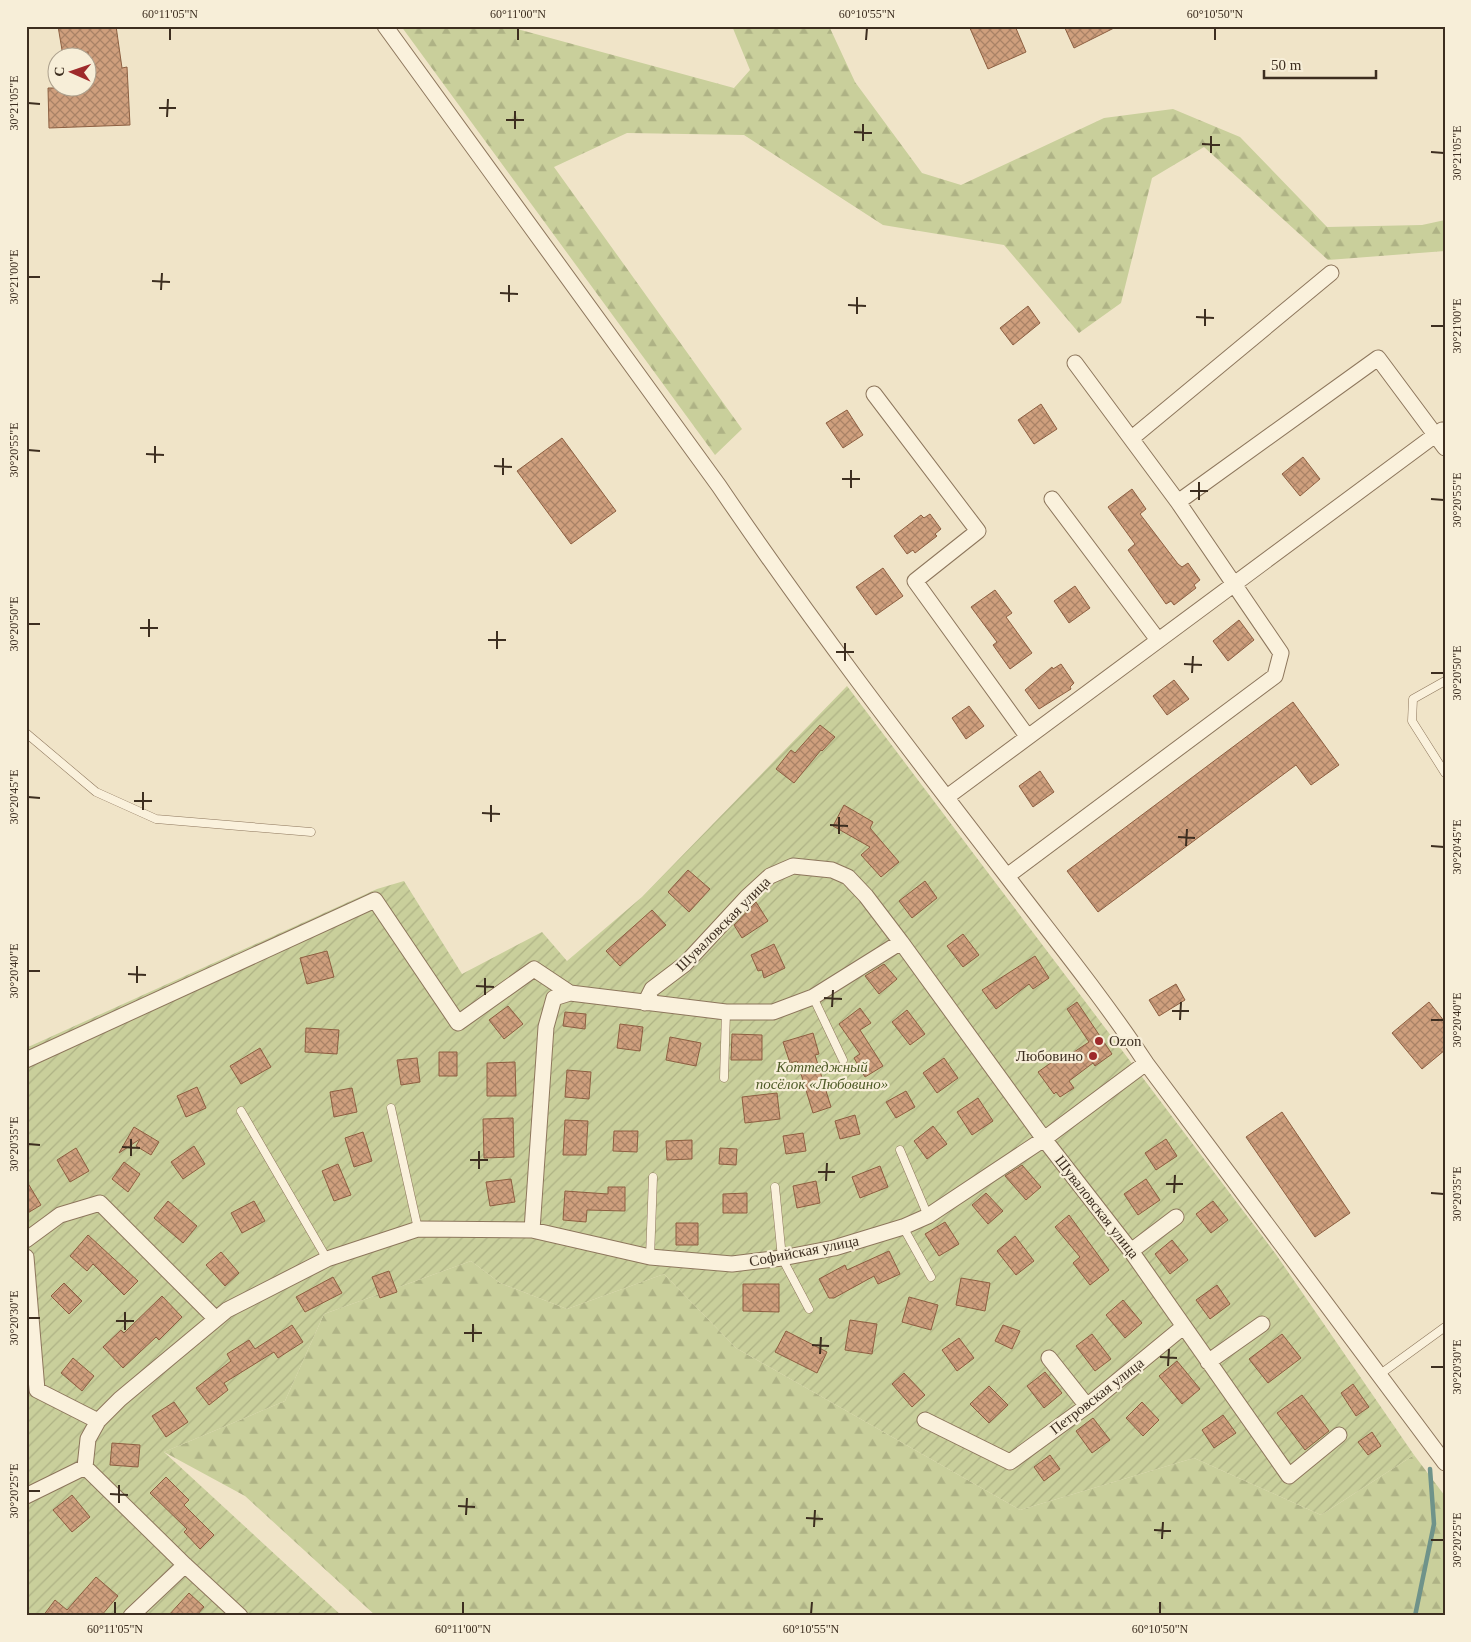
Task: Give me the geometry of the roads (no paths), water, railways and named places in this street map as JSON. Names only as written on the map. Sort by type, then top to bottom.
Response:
[{"type":"street","points":[[385,26],[719,486],[762,549],[947,797],[1116,1016],[1146,1063],[1445,1463]]},
{"type":"street","points":[[1132,438],[1331,273]]},
{"type":"street","points":[[1178,502],[1378,358],[1439,433],[1445,448]]},
{"type":"street","points":[[1007,876],[1274,676],[1281,653],[1178,502],[1075,363]]},
{"type":"street","points":[[874,394],[978,531],[915,581],[1027,736]]},
{"type":"street","points":[[947,797],[1439,433]]},
{"type":"street","points":[[1052,499],[1158,640]]},
{"type":"street","name":"Шуваловская улица","points":[[645,1003],[652,989],[685,964],[770,876],[793,866],[832,870],[848,877],[866,896],[901,942],[1044,1139],[1131,1251],[1289,1476],[1339,1435]]},
{"type":"street","points":[[26,1060],[375,900],[458,1023],[534,969],[570,993]]},
{"type":"street","points":[[532,1230],[546,1027],[554,998],[570,993],[726,1012],[772,1012],[813,997],[901,942]]},
{"type":"street","name":"Софийская улица","points":[[85,1467],[88,1439],[98,1421],[120,1399],[228,1310],[326,1259],[418,1229],[532,1230],[650,1257],[732,1264],[782,1258],[834,1248],[903,1227],[928,1216],[1044,1139],[1146,1063]]},
{"type":"street","points":[[26,1240],[60,1215],[100,1203],[216,1320]]},
{"type":"street","points":[[1131,1251],[1176,1217]]},
{"type":"street","points":[[26,1256],[37,1390],[98,1421]]},
{"type":"street","points":[[1208,1362],[1262,1324]]},
{"type":"street","name":"Петровская улица","points":[[924,1420],[1010,1462],[1087,1406],[1183,1327]]},
{"type":"street","points":[[1049,1358],[1087,1406]]},
{"type":"street","points":[[26,1496],[85,1467],[185,1566],[240,1616]]},
{"type":"street","points":[[131,1616],[185,1566]]},
{"type":"lane","points":[[1445,681],[1413,699],[1412,722],[1445,773]]},
{"type":"lane","points":[[26,733],[96,792],[156,819],[311,832]]},
{"type":"lane","points":[[813,997],[843,1060]]},
{"type":"lane","points":[[724,1078],[726,1012]]},
{"type":"lane","points":[[391,1108],[418,1229]]},
{"type":"lane","points":[[241,1111],[326,1259]]},
{"type":"lane","points":[[900,1150],[928,1216]]},
{"type":"lane","points":[[650,1257],[653,1177]]},
{"type":"lane","points":[[775,1187],[782,1258],[808,1308]]},
{"type":"lane","points":[[903,1227],[931,1278]]},
{"type":"lane","points":[[1378,1375],[1445,1327]]},
{"type":"waterway","points":[[1415,1616],[1434,1524],[1430,1469]]},
{"type":"place","name":"Ozon","points":[[1099,1041]]},
{"type":"place","name":"Любовино","points":[[1093,1056]]},
{"type":"park label","name":"Коттеджный посёлок «Любовино»","points":[[822,1076]]}]
